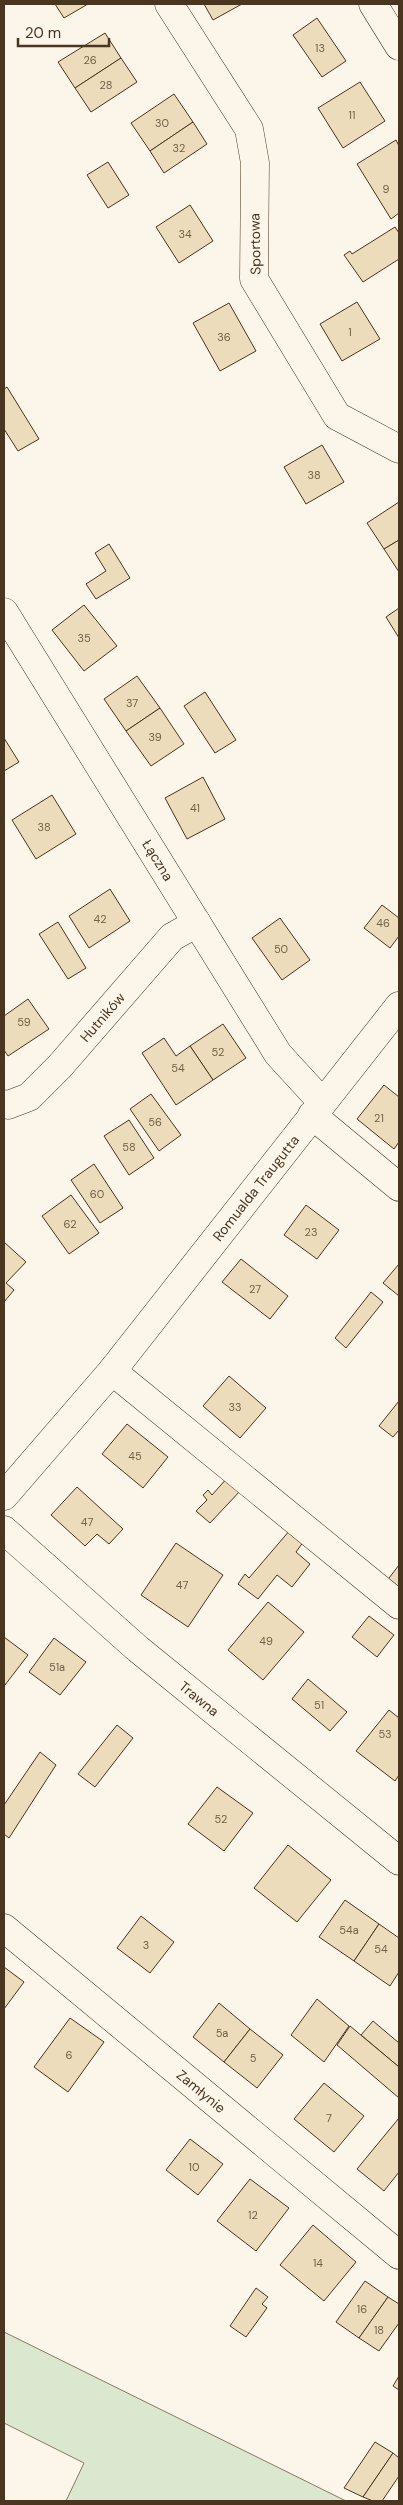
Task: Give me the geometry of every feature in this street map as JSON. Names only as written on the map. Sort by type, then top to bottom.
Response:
[{"type":"street","name":"Sportowa","points":[[169,4],[249,129],[255,163],[254,279],[337,416],[399,449]]},
{"type":"street","points":[[373,4],[399,46]]},
{"type":"street","name":"Łączna","points":[[4,612],[278,1054],[317,1109],[399,1186]]},
{"type":"street","name":"Hutników","points":[[4,1104],[8,1105],[30,1097],[60,1066],[172,936],[197,923]]},
{"type":"street","name":"Romualda Traugutta","points":[[8,1483],[112,1371],[399,1006]]},
{"type":"street","points":[[112,1371],[399,1605]]},
{"type":"street","name":"Trawna","points":[[4,1530],[138,1649],[399,1861]]},
{"type":"street","name":"Zamłynie","points":[[4,1928],[399,2255]]},
{"type":"green space","points":[[4,2332],[346,2501],[66,2501],[84,2463],[4,2423]]},
{"type":"building","points":[[55,4],[88,4],[64,18]]},
{"type":"building","points":[[204,4],[242,4],[213,20]]},
{"type":"building","points":[[317,18],[346,61],[322,77],[293,35]]},
{"type":"building","points":[[105,33],[121,58],[75,88],[58,62]]},
{"type":"building","points":[[121,58],[137,82],[91,112],[75,88]]},
{"type":"building","points":[[360,82],[385,121],[343,148],[318,108]]},
{"type":"building","points":[[174,94],[193,122],[150,151],[131,123]]},
{"type":"building","points":[[193,122],[207,144],[164,173],[150,151]]},
{"type":"building","points":[[396,140],[399,146],[399,213],[391,219],[357,164]]},
{"type":"building","points":[[108,162],[129,195],[108,208],[87,175]]},
{"type":"building","points":[[190,205],[213,241],[179,263],[156,227]]},
{"type":"building","points":[[395,227],[399,233],[399,259],[363,282],[344,255],[350,251],[352,254]]},
{"type":"building","points":[[357,302],[380,339],[342,361],[320,324]]},
{"type":"building","points":[[229,303],[256,351],[220,371],[193,323]]},
{"type":"building","points":[[7,387],[39,439],[18,451],[4,429],[4,389]]},
{"type":"building","points":[[322,445],[344,482],[306,504],[284,467]]},
{"type":"building","points":[[399,502],[399,540],[384,549],[367,523]]},
{"type":"building","points":[[399,540],[399,572],[384,549]]},
{"type":"building","points":[[109,544],[130,578],[96,599],[86,584],[106,571],[95,553]]},
{"type":"building","points":[[84,605],[117,646],[84,671],[52,630]]},
{"type":"building","points":[[399,608],[399,638],[386,617]]},
{"type":"building","points":[[137,676],[160,708],[126,731],[104,699]]},
{"type":"building","points":[[205,692],[236,740],[215,753],[184,706]]},
{"type":"building","points":[[160,708],[184,744],[151,766],[126,731]]},
{"type":"building","points":[[4,738],[19,762],[4,771]]},
{"type":"building","points":[[203,777],[225,819],[187,839],[165,798]]},
{"type":"building","points":[[52,795],[76,834],[36,859],[12,820]]},
{"type":"building","points":[[110,889],[130,921],[89,948],[69,916]]},
{"type":"building","points":[[382,905],[399,918],[399,936],[390,948],[364,928]]},
{"type":"building","points":[[280,918],[310,960],[282,980],[252,938]]},
{"type":"building","points":[[58,922],[86,968],[68,979],[39,934]]},
{"type":"building","points":[[28,999],[49,1029],[8,1056],[4,1050],[4,1016]]},
{"type":"building","points":[[223,1024],[246,1058],[213,1080],[190,1046]]},
{"type":"building","points":[[164,1038],[176,1056],[190,1046],[213,1080],[176,1105],[142,1053]]},
{"type":"building","points":[[384,1085],[399,1097],[399,1142],[394,1149],[357,1119]]},
{"type":"building","points":[[151,1094],[181,1135],[159,1151],[130,1109]]},
{"type":"building","points":[[129,1120],[154,1158],[129,1175],[104,1136]]},
{"type":"building","points":[[94,1164],[123,1208],[100,1223],[71,1180]]},
{"type":"building","points":[[71,1195],[99,1233],[69,1254],[42,1216]]},
{"type":"building","points":[[306,1205],[339,1230],[317,1259],[284,1235]]},
{"type":"building","points":[[4,1242],[26,1262],[6,1283],[14,1290],[4,1302]]},
{"type":"building","points":[[241,1259],[288,1296],[270,1319],[222,1282]]},
{"type":"building","points":[[399,1264],[399,1296],[383,1283]]},
{"type":"building","points":[[371,1292],[383,1302],[346,1348],[335,1338]]},
{"type":"building","points":[[229,1376],[266,1408],[240,1438],[203,1406]]},
{"type":"building","points":[[399,1401],[399,1430],[393,1437],[379,1426]]},
{"type":"building","points":[[127,1424],[168,1457],[143,1488],[102,1454]]},
{"type":"building","points":[[228,1477],[242,1489],[210,1523],[196,1511],[207,1500],[203,1495],[208,1490],[212,1495]]},
{"type":"building","points":[[77,1487],[123,1529],[109,1544],[97,1534],[85,1546],[51,1515]]},
{"type":"building","points":[[290,1530],[304,1541],[296,1552],[310,1564],[292,1587],[277,1575],[258,1599],[238,1584],[245,1574],[249,1578]]},
{"type":"building","points":[[176,1543],[223,1575],[188,1627],[141,1595]]},
{"type":"building","points":[[399,1565],[399,1592],[386,1582]]},
{"type":"building","points":[[268,1602],[304,1632],[263,1680],[228,1650]]},
{"type":"building","points":[[369,1616],[394,1635],[377,1657],[352,1637]]},
{"type":"building","points":[[4,1637],[28,1655],[5,1685],[4,1684]]},
{"type":"building","points":[[54,1638],[86,1662],[60,1695],[29,1672]]},
{"type":"building","points":[[308,1679],[347,1712],[330,1731],[292,1699]]},
{"type":"building","points":[[389,1710],[399,1718],[399,1775],[395,1781],[356,1751]]},
{"type":"building","points":[[117,1725],[133,1738],[95,1787],[78,1774]]},
{"type":"building","points":[[40,1752],[56,1765],[9,1838],[4,1834],[4,1805]]},
{"type":"building","points":[[217,1787],[253,1813],[224,1851],[188,1824]]},
{"type":"building","points":[[288,1845],[331,1880],[297,1922],[254,1888]]},
{"type":"building","points":[[345,1900],[379,1924],[354,1961],[319,1937]]},
{"type":"building","points":[[141,1916],[174,1942],[150,1973],[117,1948]]},
{"type":"building","points":[[379,1924],[399,1938],[399,1972],[390,1986],[354,1961]]},
{"type":"building","points":[[4,1967],[24,1982],[4,2009]]},
{"type":"building","points":[[317,1999],[349,2026],[324,2062],[291,2035]]},
{"type":"building","points":[[219,2003],[250,2029],[224,2062],[193,2037]]},
{"type":"building","points":[[70,2018],[104,2042],[68,2092],[34,2067]]},
{"type":"building","points":[[373,2021],[399,2043],[399,2067],[361,2035]]},
{"type":"building","points":[[350,2026],[399,2067],[399,2098],[337,2045]]},
{"type":"building","points":[[250,2029],[283,2055],[257,2088],[224,2062]]},
{"type":"building","points":[[324,2083],[364,2116],[334,2152],[294,2119]]},
{"type":"building","points":[[399,2118],[399,2172],[384,2191],[357,2169]]},
{"type":"building","points":[[190,2139],[223,2164],[198,2195],[166,2170]]},
{"type":"building","points":[[250,2179],[289,2208],[256,2251],[217,2221]]},
{"type":"building","points":[[313,2225],[356,2262],[324,2301],[280,2265]]},
{"type":"building","points":[[365,2281],[388,2297],[359,2338],[336,2322]]},
{"type":"building","points":[[256,2288],[268,2297],[262,2304],[267,2308],[246,2337],[230,2326]]},
{"type":"building","points":[[388,2297],[399,2304],[399,2323],[379,2351],[359,2338]]},
{"type":"building","points":[[399,2376],[399,2390],[393,2386]]},
{"type":"building","points":[[375,2442],[393,2453],[363,2497],[344,2488]]},
{"type":"building","points":[[393,2453],[399,2458],[399,2476],[382,2501],[373,2501],[363,2497]]}]
